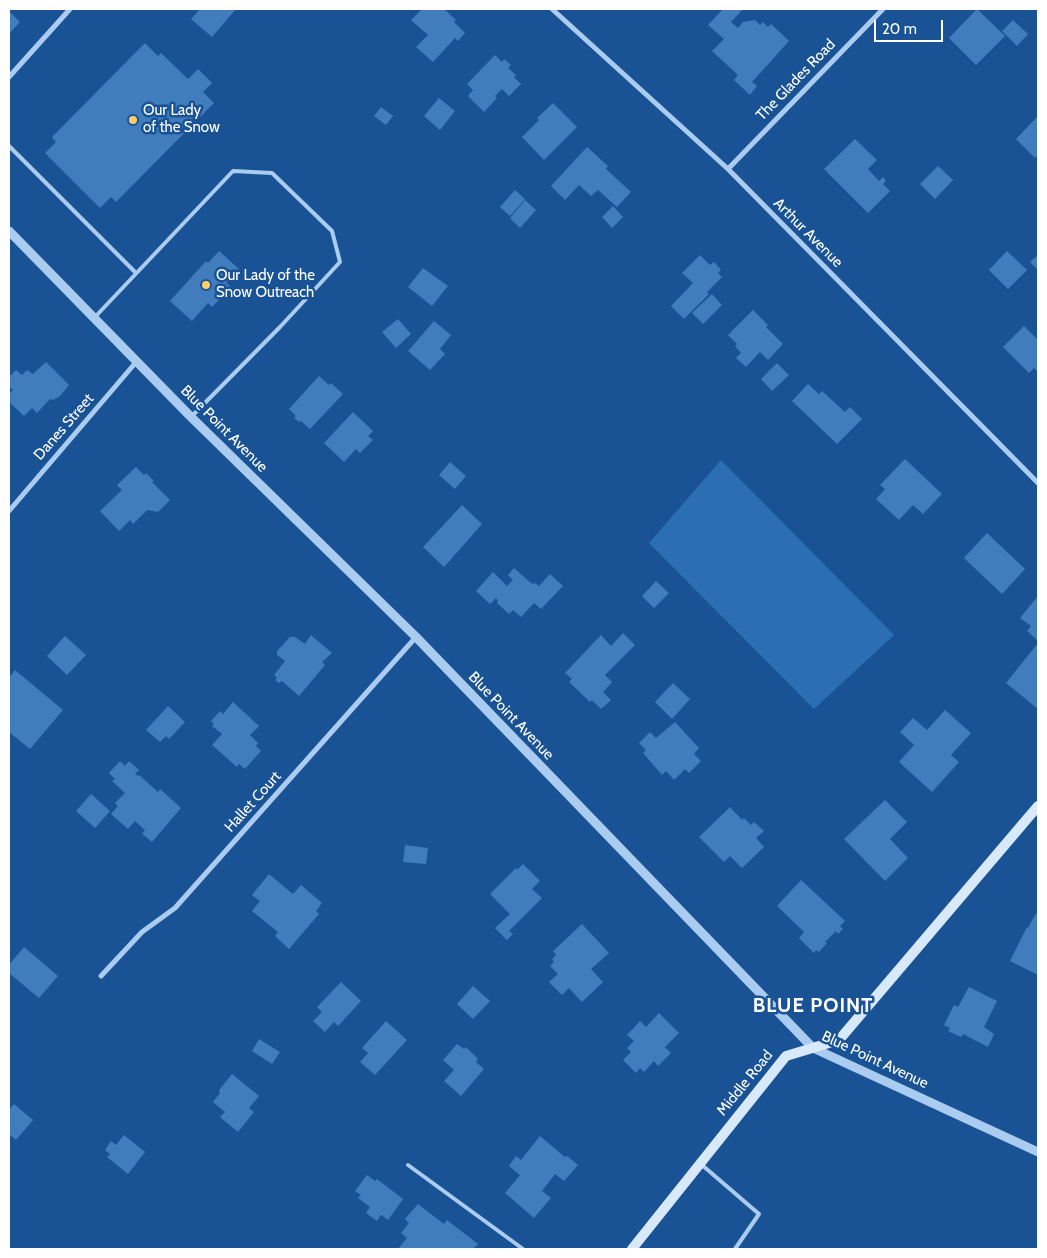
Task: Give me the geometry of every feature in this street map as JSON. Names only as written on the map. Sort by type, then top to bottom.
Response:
[{"type":"main road","name":"Middle Road","points":[[632,1249],[786,1056],[840,1040],[1038,806]]},
{"type":"street","name":"Arthur Avenue","points":[[552,9],[728,169],[1038,483]]},
{"type":"street","name":"The Glades Road","points":[[728,169],[883,9]]},
{"type":"street","points":[[9,77],[68,11]]},
{"type":"street","name":"Blue Point Avenue","points":[[9,231],[191,417],[416,637],[813,1048],[1038,1152]]},
{"type":"street","name":"Danes Street","points":[[9,511],[137,360]]},
{"type":"street","name":"Hallet Court","points":[[101,976],[142,932],[175,908],[416,637]]},
{"type":"lane","points":[[61,9],[68,11]]},
{"type":"lane","points":[[9,146],[136,274]]},
{"type":"lane","points":[[95,318],[233,171],[272,172],[332,231],[340,262],[280,327],[191,417]]},
{"type":"lane","points":[[700,1163],[759,1214],[734,1249]]},
{"type":"lane","points":[[408,1165],[523,1249]]},
{"type":"shaded area","points":[[721,460],[894,635],[814,709],[649,543]]},
{"type":"building","points":[[200,9],[236,9],[212,37],[191,19]]},
{"type":"building","points":[[422,9],[444,9],[456,20],[454,22],[465,33],[458,41],[455,38],[433,62],[416,47],[428,35],[411,20]]},
{"type":"building","points":[[723,9],[743,9],[731,22],[738,28],[743,22],[755,20],[760,25],[763,22],[768,27],[771,24],[789,41],[752,82],[757,86],[750,95],[734,80],[738,75],[712,51],[724,39],[708,25]]},
{"type":"building","points":[[977,9],[1005,36],[976,65],[949,38]]},
{"type":"building","points":[[9,11],[20,22],[9,34]]},
{"type":"building","points":[[1013,20],[1028,34],[1017,46],[1002,31]]},
{"type":"building","name":"Our Lady of the Snow","points":[[145,43],[158,56],[161,53],[188,79],[198,69],[212,83],[203,92],[214,103],[116,202],[111,197],[100,208],[45,153],[56,142],[52,137]]},
{"type":"building","points":[[495,55],[502,62],[504,59],[511,65],[508,68],[516,75],[514,77],[521,84],[509,96],[502,89],[495,96],[497,98],[484,112],[468,96],[473,90],[467,84]]},
{"type":"building","points":[[439,98],[455,111],[440,130],[424,116]]},
{"type":"building","points":[[553,103],[577,127],[544,160],[522,137],[539,120],[537,118]]},
{"type":"building","points":[[381,107],[393,116],[386,125],[374,116]]},
{"type":"building","points":[[1038,116],[1038,155],[1035,158],[1016,139]]},
{"type":"building","points":[[855,139],[877,160],[868,169],[879,181],[883,177],[886,181],[883,184],[890,191],[868,213],[824,169]]},
{"type":"building","points":[[587,147],[608,166],[606,169],[631,192],[617,207],[598,190],[591,196],[579,185],[565,200],[551,186]]},
{"type":"building","points":[[938,166],[953,180],[935,199],[920,184]]},
{"type":"building","points":[[515,190],[525,199],[510,216],[500,207]]},
{"type":"building","points":[[525,200],[536,210],[520,228],[510,218]]},
{"type":"building","points":[[613,206],[623,217],[612,228],[602,217]]},
{"type":"building","name":"Our Lady of the Snow Outreach","points":[[219,251],[239,269],[226,283],[231,287],[212,307],[208,303],[192,321],[170,301],[206,261],[208,263]]},
{"type":"building","points":[[1007,251],[1027,270],[1008,289],[989,270]]},
{"type":"building","points":[[700,255],[710,265],[714,262],[721,270],[718,273],[722,277],[707,292],[709,294],[684,319],[671,306],[693,283],[682,273]]},
{"type":"building","points":[[1038,255],[1038,270],[1030,262]]},
{"type":"building","points":[[423,268],[448,286],[432,306],[408,287]]},
{"type":"building","points":[[712,294],[722,305],[703,324],[692,313]]},
{"type":"building","points":[[753,310],[783,344],[768,360],[760,352],[746,367],[736,358],[741,353],[735,346],[737,344],[728,335]]},
{"type":"building","points":[[398,319],[411,334],[396,348],[382,332]]},
{"type":"building","points":[[434,321],[451,335],[440,349],[445,354],[430,370],[408,351]]},
{"type":"building","points":[[1024,326],[1038,340],[1038,372],[1034,368],[1029,373],[1003,347]]},
{"type":"building","points":[[46,362],[69,385],[60,396],[53,400],[50,399],[37,413],[32,408],[24,416],[9,402],[9,394],[13,390],[9,386],[9,377],[16,370],[22,375],[27,370],[33,374]]},
{"type":"building","points":[[777,363],[789,375],[772,391],[761,379]]},
{"type":"building","points":[[319,376],[329,385],[331,383],[343,394],[310,429],[294,418],[296,416],[289,409]]},
{"type":"building","points":[[808,384],[819,394],[822,391],[845,412],[850,407],[862,419],[837,444],[792,401]]},
{"type":"building","points":[[353,412],[373,431],[368,436],[373,440],[360,453],[356,449],[344,462],[324,443]]},
{"type":"building","points":[[905,459],[942,494],[923,514],[913,505],[899,520],[876,499],[885,489],[880,485]]},
{"type":"building","points":[[450,462],[466,476],[455,489],[439,475]]},
{"type":"building","points":[[136,467],[144,475],[146,473],[170,500],[158,512],[147,510],[133,524],[130,520],[119,531],[100,511],[122,490],[117,485]]},
{"type":"building","points":[[462,505],[482,524],[444,567],[423,547]]},
{"type":"building","points":[[987,533],[1025,569],[1002,594],[964,558]]},
{"type":"building","points":[[514,568],[532,584],[535,583],[539,586],[550,574],[563,586],[541,609],[534,603],[521,617],[513,610],[509,614],[497,603],[496,598],[490,604],[476,591],[493,572],[507,586],[513,580],[508,575]]},
{"type":"building","points":[[656,581],[669,593],[654,608],[642,596]]},
{"type":"building","points":[[1038,596],[1038,641],[1027,631],[1031,626],[1020,618]]},
{"type":"building","points":[[623,633],[635,645],[605,675],[612,682],[603,692],[611,700],[601,709],[592,700],[590,702],[569,682],[572,679],[565,673],[601,635],[611,646]]},
{"type":"building","points":[[311,635],[332,653],[322,662],[325,665],[299,696],[282,681],[279,683],[275,680],[277,678],[274,675],[285,661],[277,655],[277,651],[290,637],[295,637],[305,644]]},
{"type":"building","points":[[65,636],[86,655],[67,675],[47,656]]},
{"type":"building","points":[[1038,643],[1038,709],[1006,683]]},
{"type":"building","points":[[15,670],[63,710],[30,749],[9,732],[9,678]]},
{"type":"building","points":[[673,683],[690,699],[672,719],[655,702]]},
{"type":"building","points":[[233,702],[259,726],[250,735],[258,743],[256,746],[261,751],[245,769],[239,764],[237,767],[212,745],[222,734],[212,726],[214,724],[211,721],[220,711],[223,714]]},
{"type":"building","points":[[168,706],[185,722],[169,739],[166,736],[160,742],[146,730]]},
{"type":"building","points":[[945,710],[971,733],[951,755],[959,762],[932,792],[899,762],[914,745],[900,732],[913,718],[927,730]]},
{"type":"building","points":[[675,722],[699,748],[694,754],[701,761],[689,773],[685,769],[674,780],[666,771],[662,775],[643,753],[646,750],[639,743],[650,732],[656,738]]},
{"type":"building","points":[[120,761],[125,766],[129,761],[139,770],[135,774],[139,775],[158,792],[160,789],[181,808],[152,842],[142,834],[145,830],[135,821],[128,829],[111,814],[118,806],[115,803],[125,793],[112,781],[115,779],[109,773]]},
{"type":"building","points":[[91,794],[110,811],[95,828],[76,811]]},
{"type":"building","points":[[885,800],[907,822],[890,839],[908,858],[885,881],[844,839]]},
{"type":"building","points":[[730,807],[742,820],[744,818],[751,825],[754,822],[764,831],[756,838],[764,847],[742,868],[730,856],[724,862],[699,837]]},
{"type":"building","points":[[405,845],[428,848],[426,864],[403,862]]},
{"type":"building","points":[[523,864],[540,881],[532,889],[542,898],[509,931],[513,934],[507,940],[495,928],[510,914],[490,894],[516,868],[517,870]]},
{"type":"building","points":[[269,874],[293,894],[301,885],[322,903],[316,911],[319,914],[289,949],[275,936],[278,932],[252,911],[260,901],[252,895]]},
{"type":"building","points":[[801,880],[845,921],[840,926],[843,929],[838,934],[836,931],[825,942],[827,943],[819,952],[816,950],[814,953],[799,938],[804,932],[777,906]]},
{"type":"building","points":[[1036,913],[1038,915],[1038,975],[1010,961]]},
{"type":"building","points":[[582,924],[609,953],[591,969],[603,982],[582,1002],[569,988],[562,995],[549,982],[558,974],[550,966],[554,962],[552,959],[556,955],[553,951]]},
{"type":"building","points":[[24,947],[58,976],[39,998],[9,973],[9,965]]},
{"type":"building","points":[[341,982],[361,1001],[338,1026],[334,1022],[325,1032],[313,1021],[322,1012],[317,1007]]},
{"type":"building","points":[[473,986],[490,1001],[473,1019],[457,1004]]},
{"type":"building","points":[[969,987],[997,1001],[984,1027],[994,1034],[988,1047],[963,1034],[961,1037],[948,1031],[950,1028],[944,1025],[954,1005],[958,1007]]},
{"type":"building","points":[[659,1013],[679,1033],[665,1047],[671,1053],[658,1066],[654,1061],[644,1072],[640,1068],[636,1073],[623,1060],[631,1052],[627,1048],[634,1041],[627,1035],[640,1021],[646,1027]]},
{"type":"building","points":[[386,1021],[407,1040],[375,1075],[360,1062],[368,1053],[362,1048]]},
{"type":"building","points":[[259,1039],[280,1052],[272,1064],[252,1051]]},
{"type":"building","points":[[457,1044],[464,1049],[466,1047],[478,1059],[476,1062],[484,1069],[461,1096],[444,1081],[454,1070],[443,1060]]},
{"type":"building","points":[[232,1074],[259,1096],[249,1108],[254,1112],[238,1132],[220,1117],[225,1112],[213,1102],[220,1093],[219,1090]]},
{"type":"building","points":[[14,1104],[33,1120],[16,1140],[9,1134],[9,1110]]},
{"type":"building","points":[[124,1135],[145,1152],[128,1174],[107,1157],[110,1154],[105,1150],[111,1141],[116,1145]]},
{"type":"building","points":[[540,1136],[565,1157],[567,1156],[578,1165],[564,1181],[555,1174],[542,1191],[551,1198],[534,1218],[505,1193],[520,1175],[509,1166],[516,1156],[521,1160]]},
{"type":"building","points":[[367,1175],[375,1181],[377,1179],[403,1199],[388,1220],[381,1215],[377,1221],[366,1213],[370,1207],[358,1198],[361,1195],[355,1191]]},
{"type":"building","points":[[418,1204],[444,1224],[447,1220],[478,1244],[473,1249],[398,1249],[407,1238],[401,1233],[409,1223],[405,1219]]},
{"type":"place","name":"Our Lady of the Snow","points":[[133,120]]},
{"type":"place","name":"Our Lady of the Snow Outreach","points":[[206,285]]},
{"type":"district","name":"BLUE POINT","points":[[813,1006]]}]
